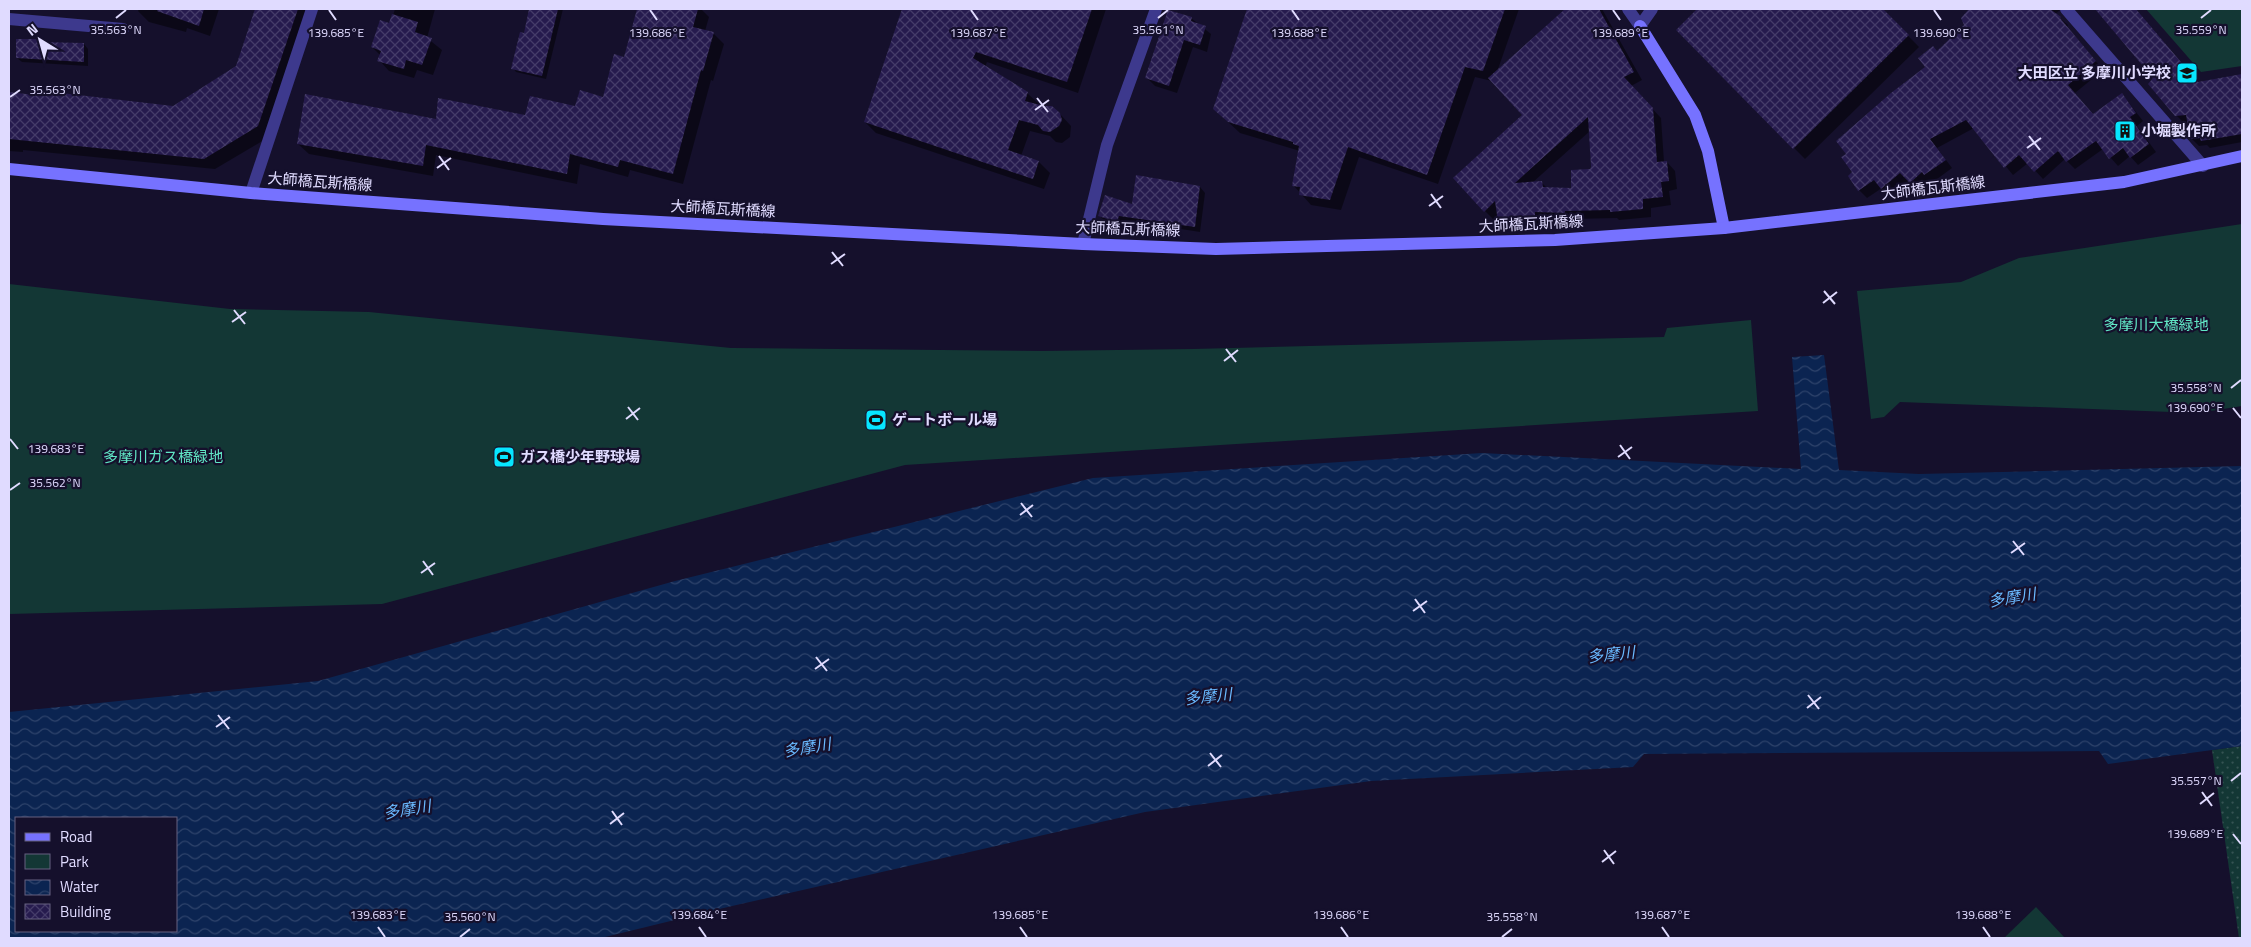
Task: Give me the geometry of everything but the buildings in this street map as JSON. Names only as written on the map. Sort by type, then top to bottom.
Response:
[{"type":"street","points":[[251,193],[312,9]]},
{"type":"street","points":[[1083,244],[1107,145],[1156,9]]},
{"type":"street","points":[[1628,9],[1695,115],[1708,151],[1724,228]]},
{"type":"street","points":[[1640,26],[1652,9]]},
{"type":"street","points":[[2066,9],[2203,166]]},
{"type":"street","points":[[9,19],[123,29]]},
{"type":"street","name":"大師橋瓦斯橋線","points":[[9,169],[251,193],[603,218],[1083,244],[1216,249],[1348,247],[1555,240],[1724,228],[2124,182],[2242,156]]},
{"type":"green space","points":[[2146,9],[2242,9],[2242,66],[2201,72]]},
{"type":"green space","name":"多摩川大橋緑地","points":[[2242,224],[2242,406],[2198,413],[1900,402],[1884,417],[1871,419],[1857,291],[1961,282],[2019,258]]},
{"type":"green space","name":"多摩川ガス橋緑地","points":[[9,284],[230,309],[369,312],[731,348],[1042,351],[1664,337],[1667,328],[1751,320],[1758,411],[905,465],[382,604],[9,614]]},
{"type":"green space","points":[[2242,746],[2242,938],[2239,938],[2212,750]]},
{"type":"green space","points":[[2036,907],[2065,938],[2004,938]]},
{"type":"water","name":"多摩川","points":[[1824,355],[1839,470],[1919,474],[2242,466],[2242,746],[2108,764],[2099,751],[1644,754],[1633,767],[1371,781],[1145,812],[732,906],[601,938],[9,938],[9,712],[318,681],[675,581],[1093,478],[1482,453],[1801,469],[1792,357]]},
{"type":"place","name":"大田区立 多摩川小学校","points":[[2187,73]]},
{"type":"place","name":"小堀製作所","points":[[2125,131]]},
{"type":"place","name":"ゲートボール場","points":[[876,420]]},
{"type":"place","name":"ガス橋少年野球場","points":[[504,457]]}]
